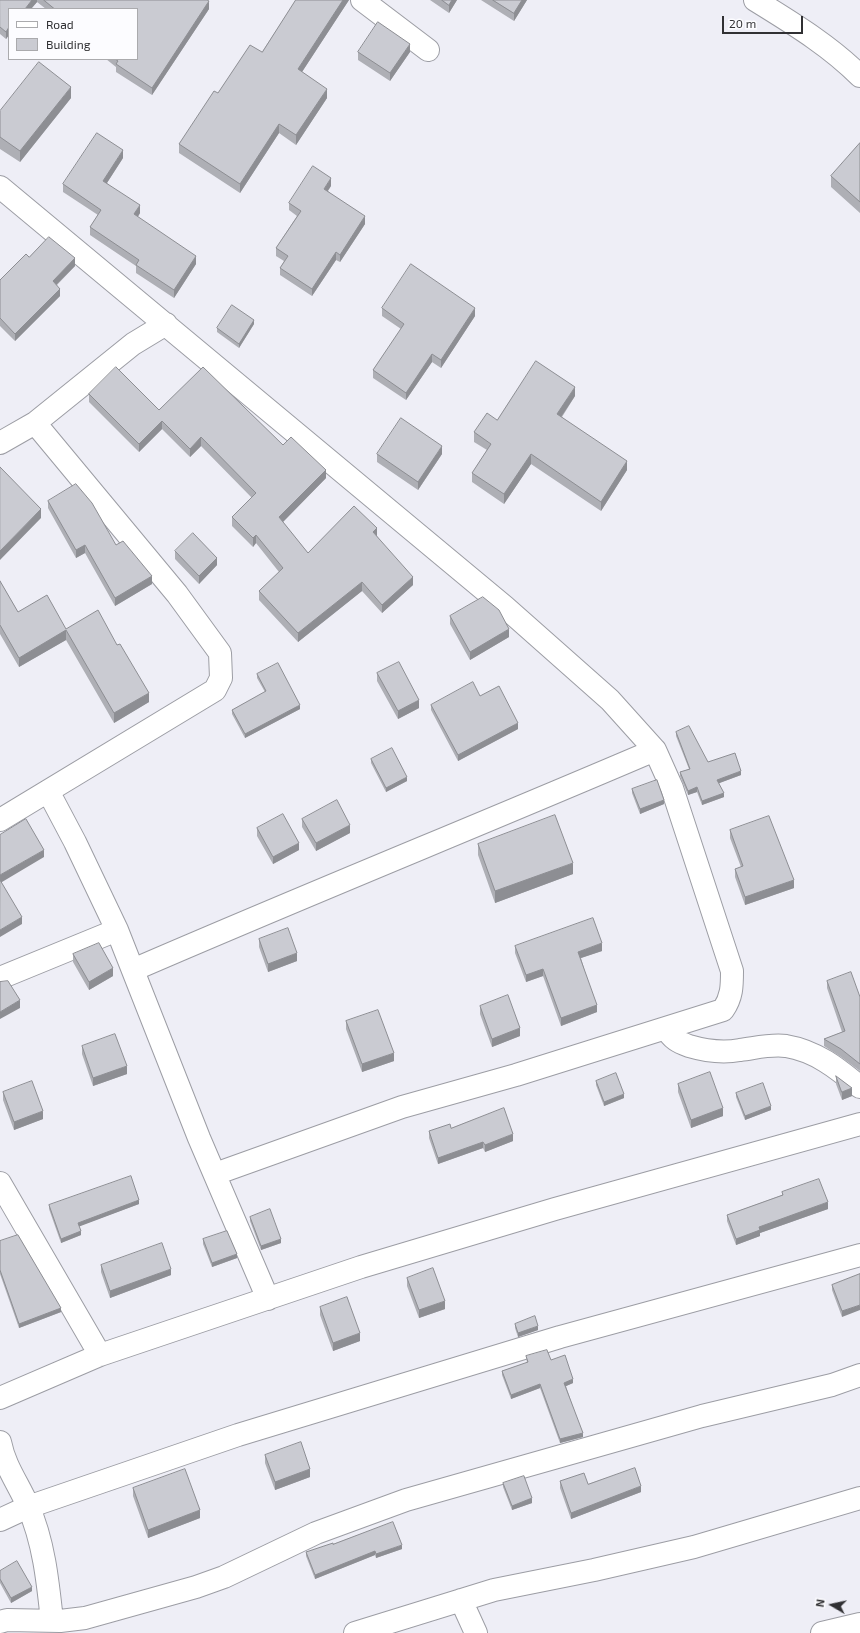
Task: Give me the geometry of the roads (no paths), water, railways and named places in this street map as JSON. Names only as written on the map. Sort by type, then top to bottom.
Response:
[{"type":"street","points":[[362,0],[428,50]]},
{"type":"street","points":[[755,0],[808,33],[842,58],[860,76]]},
{"type":"street","points":[[0,186],[505,607],[610,700],[656,750],[672,788],[732,971],[730,999],[723,1010],[516,1076],[402,1107],[214,1174]]},
{"type":"street","points":[[0,442],[35,423],[133,344],[166,324]]},
{"type":"street","points":[[0,820],[216,690],[221,678],[220,653],[157,570],[35,423]]},
{"type":"street","points":[[133,970],[284,904],[455,835],[656,750]]},
{"type":"street","points":[[48,791],[76,842],[117,930],[214,1174],[268,1299]]},
{"type":"street","points":[[0,978],[117,930]]},
{"type":"street","points":[[666,1028],[676,1042],[716,1052],[741,1050],[761,1046],[784,1046],[808,1052],[831,1063],[860,1087]]},
{"type":"street","points":[[0,1398],[100,1354],[361,1267],[548,1211],[860,1124]]},
{"type":"street","points":[[0,1183],[100,1354]]},
{"type":"street","points":[[0,1520],[28,1506],[238,1435],[545,1341],[860,1255]]},
{"type":"street","points":[[0,1622],[7,1620],[52,1621],[85,1618],[196,1587],[224,1577],[316,1533],[406,1500],[702,1416],[832,1385],[860,1375]]},
{"type":"street","points":[[0,1442],[3,1458],[28,1506],[43,1555],[52,1621]]},
{"type":"street","points":[[355,1633],[511,1586],[594,1570],[694,1547],[860,1498]]},
{"type":"street","points":[[461,1600],[476,1633]]},
{"type":"street","points":[[822,1633],[860,1624]]}]
